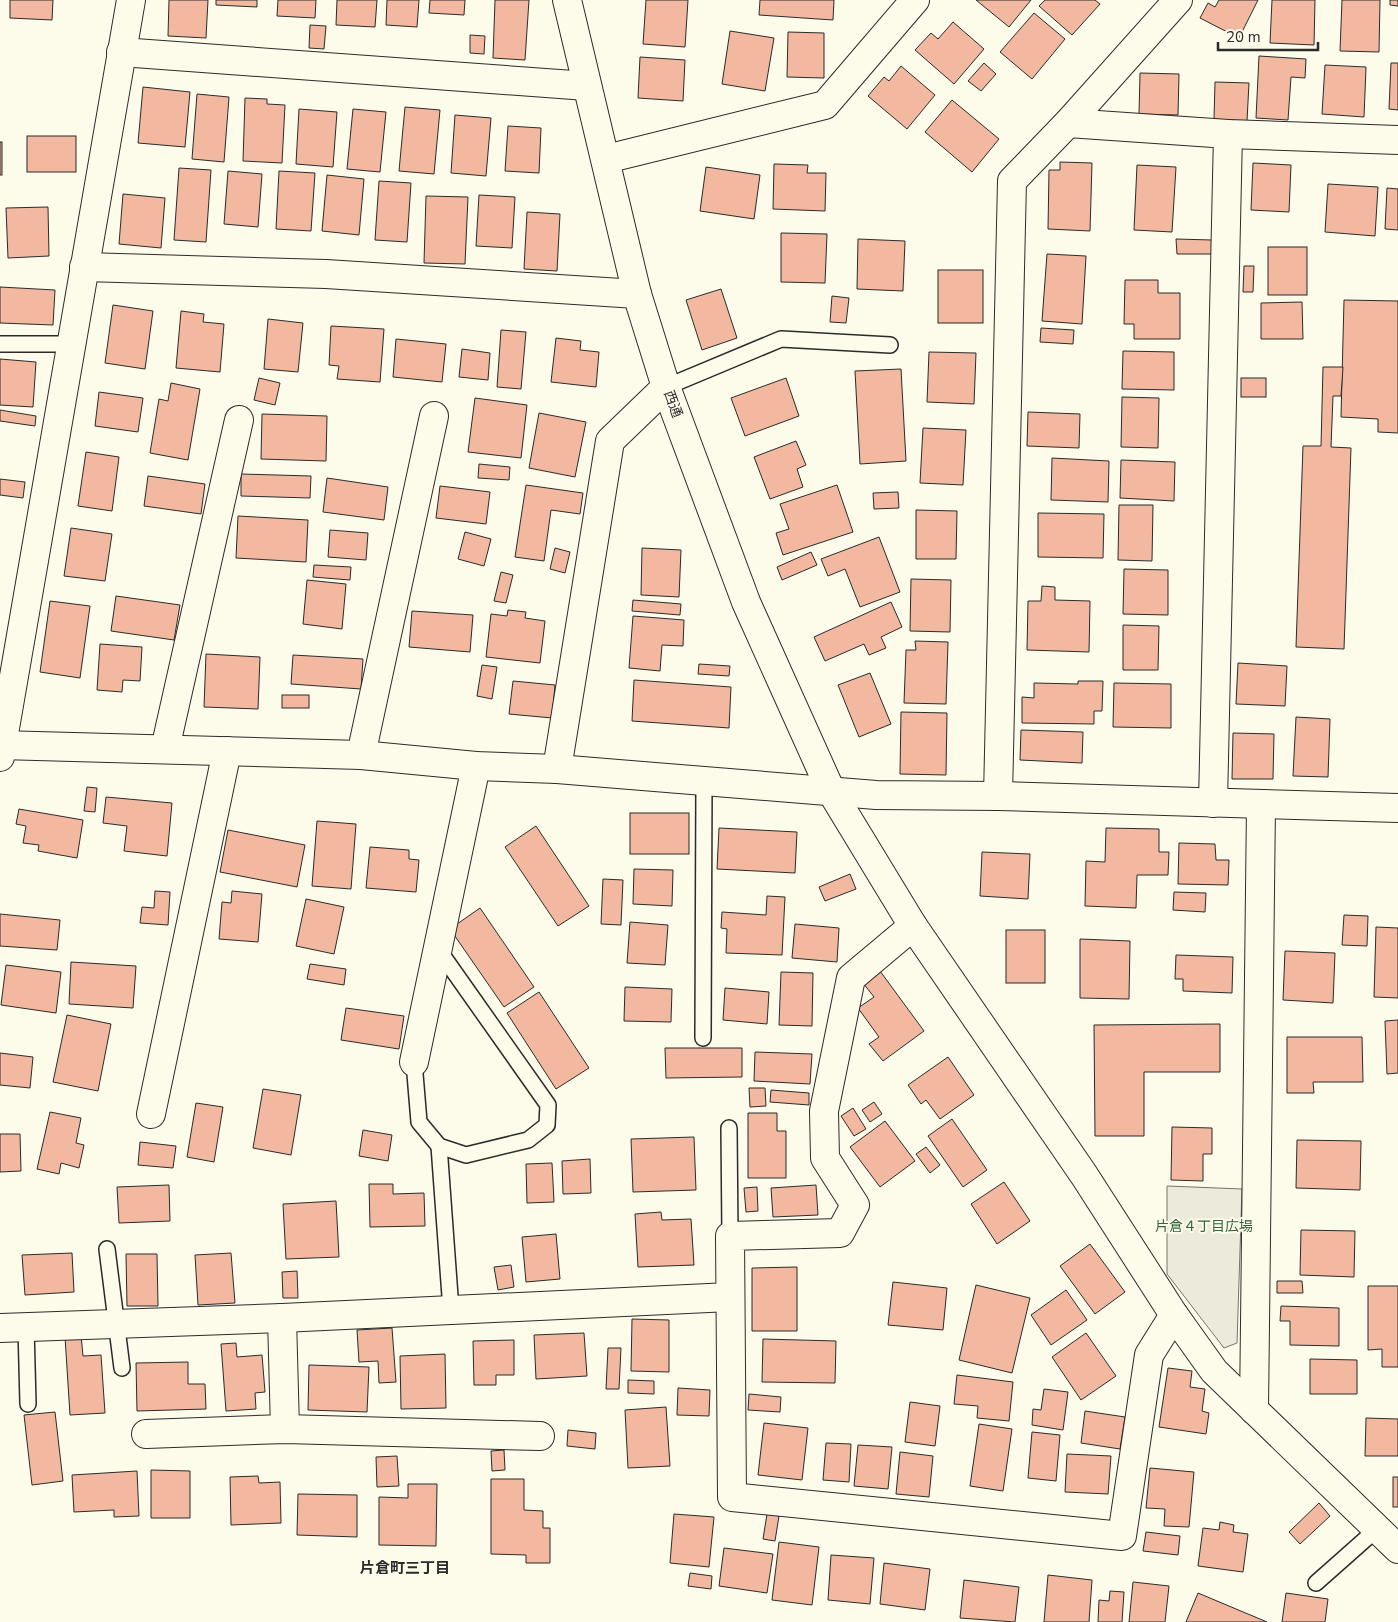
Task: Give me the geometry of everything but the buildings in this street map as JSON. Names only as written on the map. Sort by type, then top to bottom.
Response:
[{"type":"street","points":[[130,0],[1,749],[165,749],[361,755],[476,766],[557,768],[876,795],[998,796],[1398,808]]},
{"type":"street","name":"西通","points":[[567,0],[637,294],[666,387],[746,602],[831,791],[913,926],[1084,1175],[1174,1315],[1214,1370],[1398,1549]]},
{"type":"street","points":[[606,159],[826,105],[915,0]]},
{"type":"street","points":[[998,796],[1012,181],[1068,123],[1176,1]]},
{"type":"street","points":[[122,52],[587,86]]},
{"type":"street","points":[[1068,123],[1228,134],[1398,140]]},
{"type":"street","points":[[1213,803],[1228,134]]},
{"type":"street","points":[[84,268],[326,274],[637,294]]},
{"type":"street","points":[[557,768],[610,440],[666,387]]},
{"type":"street","points":[[361,755],[434,416]]},
{"type":"street","points":[[165,749],[239,420]]},
{"type":"street","points":[[151,1114],[227,751]]},
{"type":"street","points":[[414,1062],[476,766]]},
{"type":"street","points":[[1254,1410],[1261,804]]},
{"type":"street","points":[[913,926],[851,978],[824,1111],[825,1158],[855,1205],[840,1233],[730,1236],[732,1496],[1122,1536],[1149,1355],[1174,1315]]},
{"type":"street","points":[[13,1327],[115,1322],[282,1318],[730,1297]]},
{"type":"street","points":[[282,1318],[285,1429]]},
{"type":"street","points":[[146,1434],[285,1429],[540,1436]]},
{"type":"lane","points":[[666,387],[781,339],[890,345]]},
{"type":"lane","points":[[0,344],[71,344]]},
{"type":"lane","points":[[703,1038],[704,781]]},
{"type":"lane","points":[[414,1062],[419,1122],[439,1146],[466,1155],[528,1140],[546,1125],[548,1104],[438,949]]},
{"type":"lane","points":[[730,1128],[730,1236]]},
{"type":"lane","points":[[439,1146],[451,1310]]},
{"type":"lane","points":[[107,1249],[122,1368]]},
{"type":"lane","points":[[13,1327],[28,1404]]},
{"type":"lane","points":[[1316,1582],[1377,1529]]},
{"type":"green space","name":"片倉４丁目広場","points":[[1167,1186],[1242,1189],[1237,1343],[1224,1348],[1167,1274]]},
{"type":"district","name":"片倉町三丁目","points":[[405,1568]]}]
